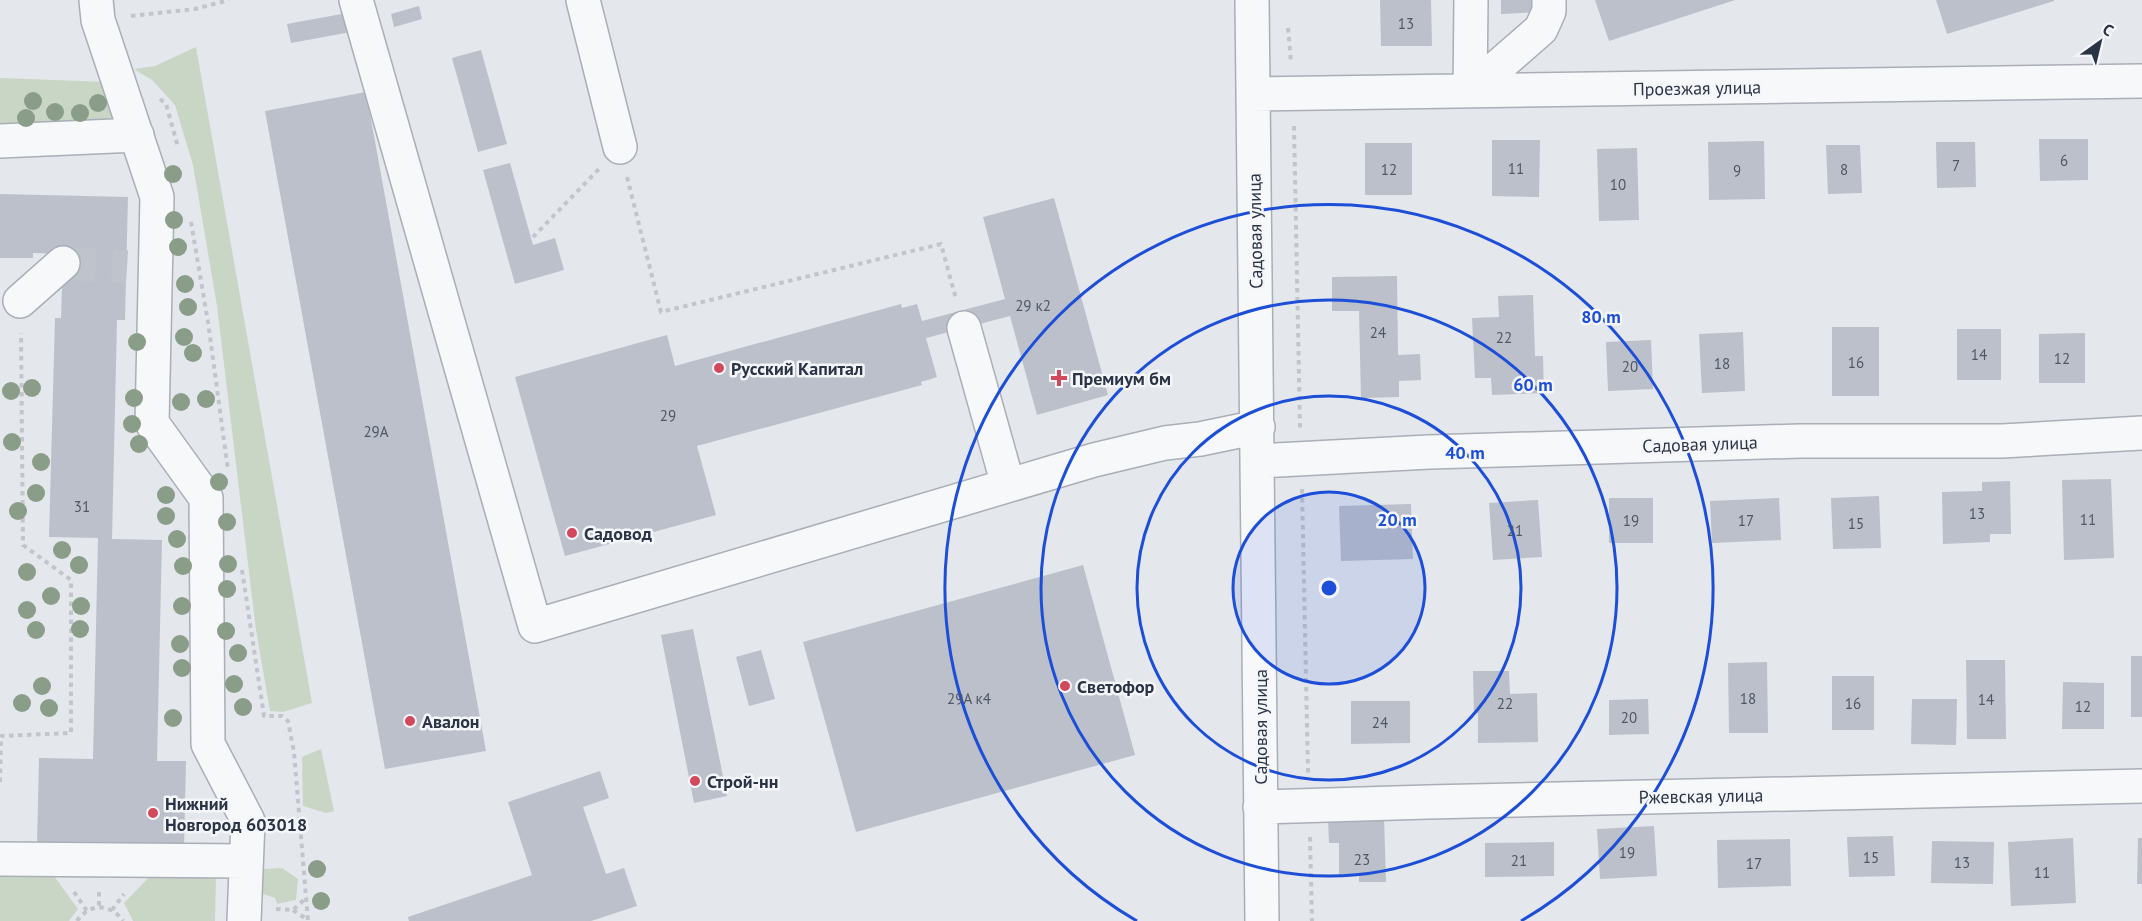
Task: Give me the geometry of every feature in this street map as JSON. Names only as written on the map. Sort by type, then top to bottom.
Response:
[{"type":"street","points":[[356,0],[535,626],[1094,460],[1165,443],[1200,439],[1258,427]]},
{"type":"street","points":[[583,0],[620,147]]},
{"type":"street","name":"Садовая улица","points":[[1252,0],[1262,921]]},
{"type":"street","points":[[1470,91],[1471,0]]},
{"type":"street","points":[[1470,91],[1541,29],[1549,11],[1549,0]]},
{"type":"street","points":[[97,10],[157,197],[141,268],[152,423],[207,498],[208,744],[248,820],[244,921]]},
{"type":"street","name":"Проезжая улица","points":[[1253,94],[2142,81]]},
{"type":"street","points":[[0,141],[137,135]]},
{"type":"street","points":[[20,301],[63,263]]},
{"type":"street","points":[[960,314],[1008,485]]},
{"type":"street","name":"Садовая улица","points":[[1258,461],[1429,452],[1800,441],[2002,441],[2142,433]]},
{"type":"street","name":"Ржевская улица","points":[[1260,807],[2142,786]]},
{"type":"street","points":[[0,859],[246,861]]},
{"type":"path","points":[[97,10],[195,9],[229,0]]},
{"type":"path","points":[[533,237],[620,147]]},
{"type":"path","points":[[620,147],[661,312],[941,244],[960,314]]},
{"type":"path","points":[[0,782],[1,736],[71,733],[71,580],[23,545],[20,301]]},
{"type":"path","points":[[77,921],[84,912],[99,907],[116,912],[123,921]]},
{"type":"path","points":[[293,910],[308,920]]},
{"type":"green space","points":[[196,47],[312,703],[283,712],[270,711],[256,630],[217,306],[193,165],[175,105],[152,80],[134,69],[155,66]]},
{"type":"green space","points":[[0,78],[107,82],[125,128],[0,130]]},
{"type":"green space","points":[[321,749],[334,811],[326,813],[303,806],[302,757]]},
{"type":"green space","points":[[0,865],[46,865],[78,909],[69,921],[0,921]]},
{"type":"green space","points":[[282,868],[298,879],[296,900],[277,904],[275,898],[260,893],[262,869]]},
{"type":"green space","points":[[153,873],[216,873],[215,921],[133,921],[124,903]]},
{"type":"building","points":[[1380,0],[1431,0],[1432,46],[1381,46]]},
{"type":"building","points":[[1501,0],[1540,0],[1541,12],[1501,14]]},
{"type":"building","points":[[1595,0],[1735,0],[1609,41]]},
{"type":"building","points":[[1936,0],[2054,0],[2054,1],[1947,34]]},
{"type":"building","points":[[419,6],[422,19],[394,27],[391,14]]},
{"type":"building","points":[[347,13],[351,32],[291,43],[287,24]]},
{"type":"building","points":[[481,50],[507,144],[478,152],[452,58]]},
{"type":"building","points":[[366,92],[486,751],[385,769],[265,111]]},
{"type":"building","points":[[2039,139],[2088,139],[2088,180],[2040,181]]},
{"type":"building","points":[[1492,140],[1540,140],[1539,197],[1492,196]]},
{"type":"building","points":[[1764,141],[1765,199],[1709,200],[1708,142]]},
{"type":"building","points":[[1936,142],[1975,142],[1976,187],[1937,188]]},
{"type":"building","points":[[1365,143],[1412,143],[1412,195],[1365,195]]},
{"type":"building","points":[[1826,145],[1860,145],[1862,193],[1828,194]]},
{"type":"building","points":[[1637,148],[1639,220],[1599,221],[1597,149]]},
{"type":"building","points":[[510,163],[533,245],[555,238],[564,270],[515,284],[483,170]]},
{"type":"building","points":[[0,194],[128,197],[125,320],[117,320],[112,539],[162,540],[157,761],[186,761],[184,849],[37,846],[39,758],[93,759],[98,538],[49,537],[55,318],[61,318],[63,254],[33,253],[33,258],[0,258]]},
{"type":"building","points":[[1054,198],[1108,395],[1037,415],[1010,316],[926,338],[937,377],[921,382],[922,385],[697,446],[716,515],[565,556],[515,377],[667,335],[675,366],[901,304],[902,308],[917,304],[922,321],[1005,299],[983,217]]},
{"type":"building","points":[[1397,276],[1398,355],[1420,354],[1421,380],[1399,381],[1399,397],[1361,398],[1359,311],[1332,311],[1332,277]]},
{"type":"building","points":[[1533,295],[1535,356],[1543,356],[1544,393],[1492,395],[1491,378],[1475,378],[1472,318],[1499,317],[1498,296]]},
{"type":"building","points":[[1832,327],[1879,327],[1879,396],[1832,396]]},
{"type":"building","points":[[1957,329],[2001,329],[2001,380],[1957,380]]},
{"type":"building","points":[[1743,332],[1745,391],[1702,393],[1699,334]]},
{"type":"building","points":[[2085,333],[2085,383],[2039,383],[2039,334]]},
{"type":"building","points":[[1651,340],[1653,389],[1608,391],[1606,342]]},
{"type":"building","points":[[2111,479],[2114,558],[2064,560],[2062,480]]},
{"type":"building","points":[[2010,481],[2011,534],[1990,534],[1990,542],[1943,544],[1942,492],[1982,491],[1982,482]]},
{"type":"building","points":[[1879,496],[1881,548],[1833,549],[1831,498]]},
{"type":"building","points":[[1609,498],[1653,498],[1653,543],[1609,543]]},
{"type":"building","points":[[1779,498],[1781,540],[1712,543],[1710,501]]},
{"type":"building","points":[[1538,500],[1542,557],[1493,560],[1489,503]]},
{"type":"building","points":[[1411,504],[1413,559],[1341,561],[1339,506]]},
{"type":"building","points":[[1083,565],[1135,755],[856,832],[803,642]]},
{"type":"building","points":[[693,629],[727,796],[694,803],[661,635]]},
{"type":"building","points":[[761,650],[775,699],[749,706],[736,657]]},
{"type":"building","points":[[2131,656],[2142,656],[2142,717],[2131,717]]},
{"type":"building","points":[[1966,660],[2005,660],[2006,739],[1967,739]]},
{"type":"building","points":[[1767,662],[1768,733],[1729,733],[1728,663]]},
{"type":"building","points":[[1473,671],[1509,671],[1510,694],[1537,693],[1538,742],[1478,743],[1478,713],[1474,714]]},
{"type":"building","points":[[1832,676],[1874,676],[1874,730],[1832,730]]},
{"type":"building","points":[[2063,682],[2104,683],[2104,729],[2062,729]]},
{"type":"building","points":[[1648,699],[1649,734],[1609,735],[1609,700]]},
{"type":"building","points":[[1912,699],[1957,699],[1956,745],[1911,744]]},
{"type":"building","points":[[1351,701],[1410,701],[1410,743],[1351,744]]},
{"type":"building","points":[[600,771],[609,798],[583,807],[606,874],[624,868],[637,906],[591,921],[409,921],[408,917],[532,875],[508,802]]},
{"type":"building","points":[[1384,818],[1386,882],[1359,882],[1359,875],[1339,876],[1339,843],[1329,843],[1328,819]]},
{"type":"building","points":[[1654,826],[1657,876],[1600,879],[1597,829]]},
{"type":"building","points":[[1893,836],[1895,876],[1849,877],[1847,837]]},
{"type":"building","points":[[2073,838],[2076,903],[2011,906],[2008,842]]},
{"type":"building","points":[[2138,838],[2142,838],[2142,884],[2137,884]]},
{"type":"building","points":[[1790,839],[1791,886],[1718,888],[1717,840]]},
{"type":"building","points":[[1932,841],[1994,842],[1993,884],[1931,883]]},
{"type":"building","points":[[1554,842],[1554,876],[1485,877],[1485,843]]},
{"type":"tunnel","points":[[63,263],[127,267]]},
{"type":"place","name":"Русский Капитал","points":[[719,368]]},
{"type":"place","name":"Премиум бм","points":[[1059,378]]},
{"type":"place","name":"Садовод","points":[[572,533]]},
{"type":"place","name":"Светофор","points":[[1065,686]]},
{"type":"place","name":"Авалон","points":[[410,721]]},
{"type":"place","name":"Строй-нн","points":[[695,781]]},
{"type":"place","name":"Нижний Новгород 603018","points":[[153,813]]}]
